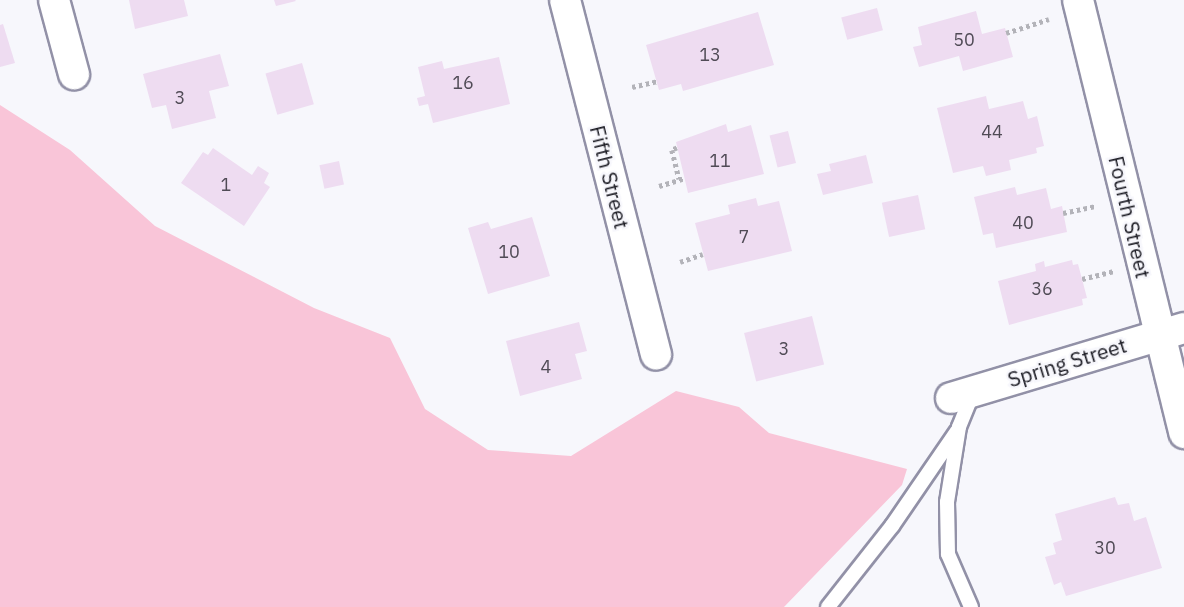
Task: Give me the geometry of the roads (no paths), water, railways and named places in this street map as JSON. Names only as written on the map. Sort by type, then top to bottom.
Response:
[{"type":"street","points":[[54,0],[74,74]]},
{"type":"street","name":"Fifth Street","points":[[565,0],[656,355]]},
{"type":"street","name":"Fourth Street","points":[[1078,0],[1171,331],[1184,433]]},
{"type":"street","name":"Spring Street","points":[[962,394],[1171,331]]},
{"type":"lane","points":[[962,394],[947,502],[948,554],[971,607]]},
{"type":"lane","points":[[828,607],[892,526],[959,427]]}]
